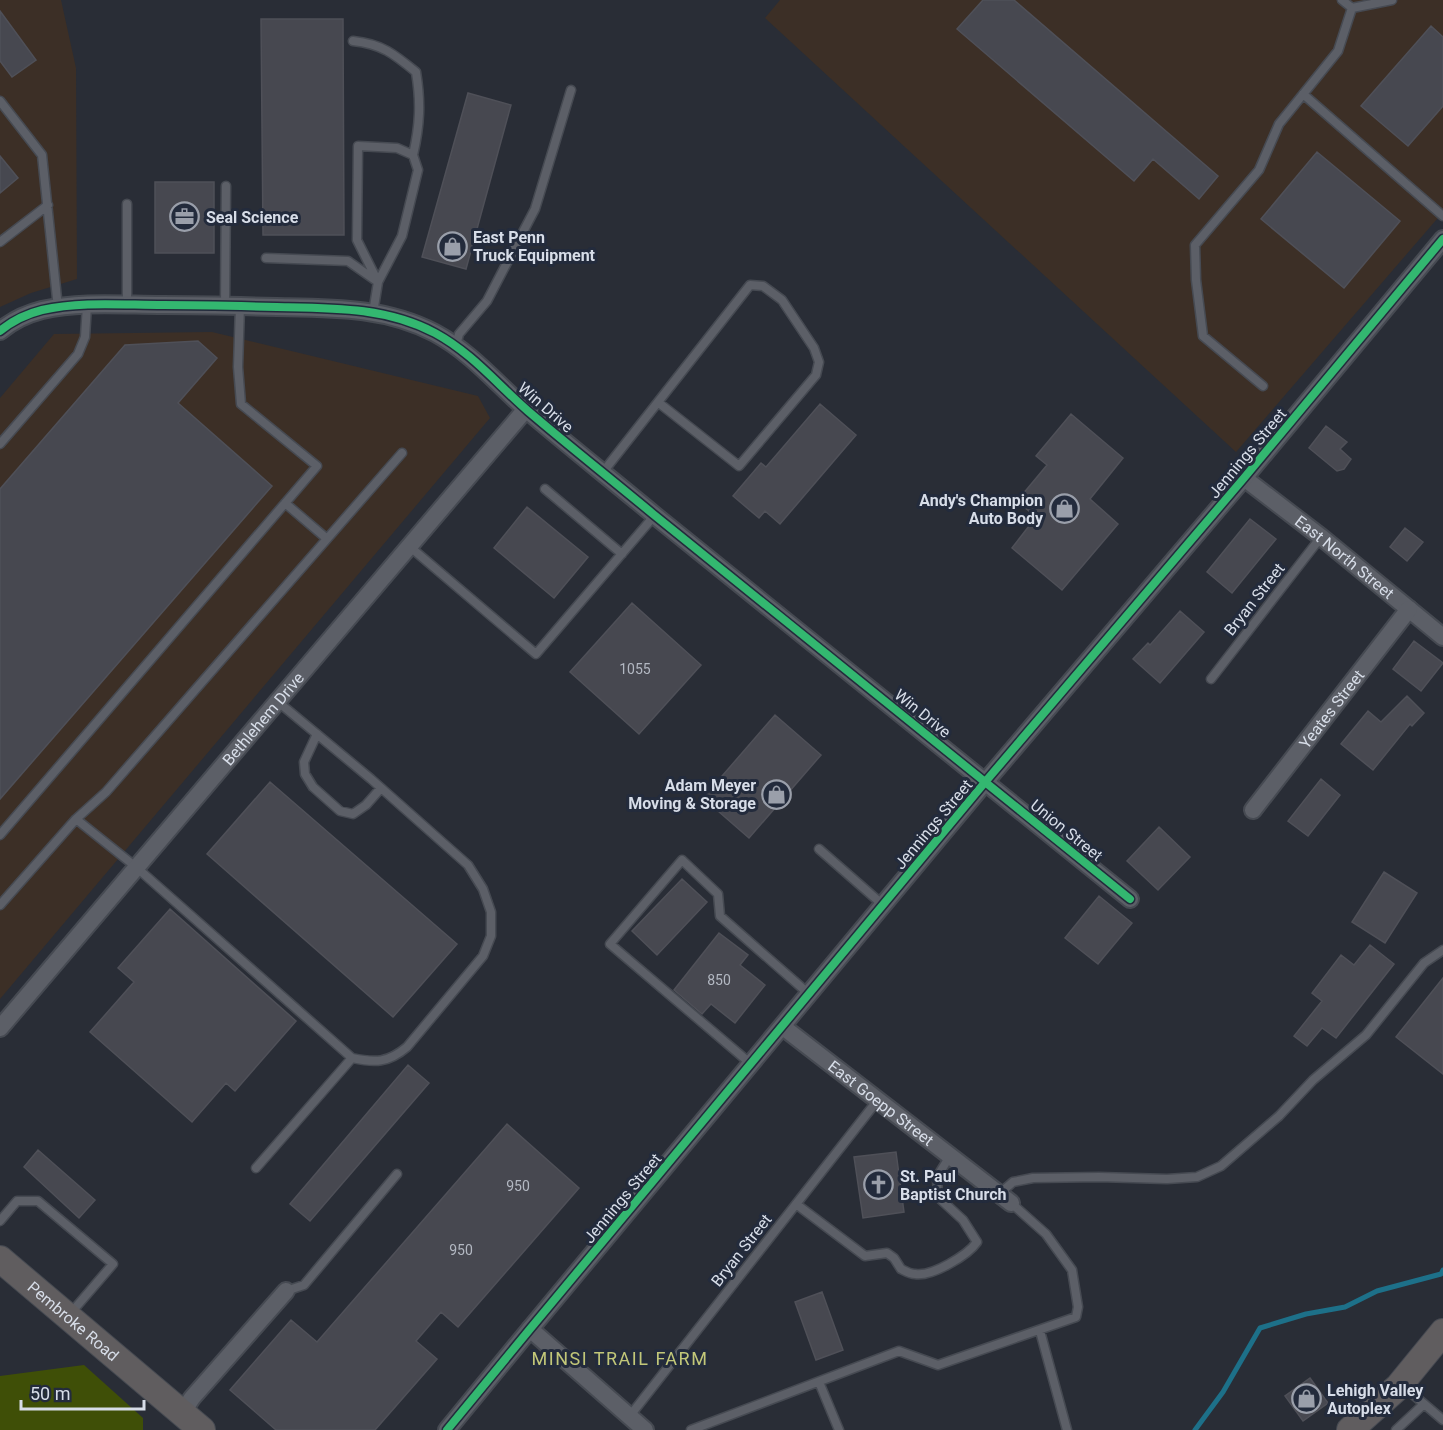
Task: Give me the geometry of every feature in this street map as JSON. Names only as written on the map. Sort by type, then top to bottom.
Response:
[{"type":"main road","name":"Pembroke Road","points":[[0,1259],[202,1430]]},
{"type":"main road","points":[[1350,1430],[1401,1384],[1443,1332]]},
{"type":"street","name":"Jennings Street","points":[[447,1430],[986,781],[1244,478],[1443,239]]},
{"type":"street","name":"Win Drive","points":[[0,331],[10,322],[40,310],[87,305],[346,309],[373,312],[410,321],[456,345],[525,409],[986,781]]},
{"type":"street","name":"Bethlehem Drive","points":[[0,1028],[525,409]]},
{"type":"street","name":"East North Street","points":[[1244,478],[1321,537],[1443,638]]},
{"type":"street","name":"Yeates Street","points":[[1253,810],[1409,609]]},
{"type":"street","name":"Union Street","points":[[986,781],[1130,899]]},
{"type":"street","name":"East Goepp Street","points":[[783,1027],[1005,1198]]},
{"type":"street","points":[[182,1413],[192,1398],[286,1291]]},
{"type":"street","points":[[530,1329],[636,1425]]},
{"type":"lane","points":[[1342,0],[1352,8],[1392,0]]},
{"type":"lane","points":[[1263,387],[1203,336],[1196,280],[1195,245],[1259,170],[1280,124],[1338,51],[1352,8]]},
{"type":"lane","points":[[353,41],[374,43],[397,57],[416,72],[419,90],[420,124],[413,155],[418,170],[402,236],[378,282],[373,312]]},
{"type":"lane","points":[[456,345],[459,334],[487,302],[535,209],[571,90]]},
{"type":"lane","points":[[1303,94],[1443,216]]},
{"type":"lane","points":[[0,101],[42,156],[58,308]]},
{"type":"lane","points":[[378,282],[357,240],[358,146],[397,148],[413,155]]},
{"type":"lane","points":[[0,835],[317,466],[241,404],[232,306],[226,186]]},
{"type":"lane","points":[[127,204],[127,305]]},
{"type":"lane","points":[[0,242],[48,205]]},
{"type":"lane","points":[[266,258],[348,261],[378,282]]},
{"type":"lane","points":[[603,472],[750,285],[763,286],[782,300],[814,348],[819,362],[816,375],[739,466],[659,403]]},
{"type":"lane","points":[[0,444],[78,354],[85,337],[87,305]]},
{"type":"lane","points":[[0,905],[76,819],[106,792],[402,453]]},
{"type":"lane","points":[[545,489],[622,554]]},
{"type":"lane","points":[[285,503],[326,538]]},
{"type":"lane","points":[[409,546],[536,654],[655,515]]},
{"type":"lane","name":"Bryan Street","points":[[1210,679],[1321,537]]},
{"type":"lane","points":[[76,819],[136,867],[352,1058],[372,1062],[394,1058],[407,1047],[483,956],[491,936],[491,912],[483,889],[468,865],[277,701]]},
{"type":"lane","points":[[317,734],[304,762],[305,774],[314,787],[340,811],[353,814],[366,805],[381,788]]},
{"type":"lane","points":[[819,849],[883,905]]},
{"type":"lane","points":[[752,1064],[610,944],[682,860],[718,894],[720,916],[809,995]]},
{"type":"lane","points":[[1005,1198],[1013,1182],[1033,1178],[1167,1179],[1197,1177],[1221,1166],[1279,1116],[1313,1080],[1366,1035],[1424,963],[1443,950]]},
{"type":"lane","points":[[255,1168],[352,1058]]},
{"type":"lane","name":"Bryan Street","points":[[636,1425],[796,1204],[877,1101]]},
{"type":"lane","points":[[796,1204],[865,1256],[887,1253],[894,1258],[901,1269],[916,1275],[944,1267],[970,1251],[977,1242],[963,1220],[938,1197],[937,1177],[950,1156]]},
{"type":"lane","points":[[286,1291],[304,1285],[397,1174]]},
{"type":"lane","name":"East Goepp Street","points":[[819,1382],[899,1351],[938,1365],[1076,1317],[1078,1307],[1072,1270],[1046,1234],[1005,1198]]},
{"type":"lane","points":[[0,1221],[17,1201],[38,1201],[113,1264],[68,1316]]},
{"type":"lane","points":[[1040,1331],[1067,1430]]},
{"type":"lane","points":[[690,1430],[819,1382],[839,1430]]},
{"type":"lane","points":[[1401,1384],[1443,1420]]},
{"type":"lane","points":[[1396,1430],[1424,1404]]},
{"type":"shaded area","points":[[0,0],[61,0],[76,68],[77,279],[31,293],[0,307]]},
{"type":"shaded area","points":[[780,0],[1443,0],[1443,212],[1236,452],[765,18]]},
{"type":"shaded area","points":[[212,332],[478,396],[490,418],[0,999],[0,398],[54,334]]},
{"type":"green space","points":[[84,1365],[143,1418],[143,1430],[0,1430],[0,1376]]},
{"type":"building","points":[[983,0],[1014,0],[1218,176],[1199,199],[1153,159],[1134,181],[957,29]]},
{"type":"building","points":[[0,11],[36,60],[12,77],[0,61]]},
{"type":"building","points":[[261,19],[343,19],[344,235],[263,235]]},
{"type":"building","points":[[1431,26],[1443,37],[1443,106],[1408,146],[1361,106]]},
{"type":"building","points":[[468,93],[511,105],[466,269],[422,257]]},
{"type":"building","points":[[1317,152],[1400,221],[1344,288],[1261,219]]},
{"type":"building","points":[[0,156],[18,178],[0,193]]},
{"type":"building","points":[[155,182],[214,182],[214,253],[155,253]]},
{"type":"building","points":[[198,341],[217,358],[178,403],[272,486],[0,799],[0,489],[125,345]]},
{"type":"building","points":[[820,404],[856,435],[780,524],[765,511],[759,518],[733,496],[761,463],[766,467]]},
{"type":"building","name":"Andy's Champion Auto Body","points":[[1071,414],[1123,458],[1090,499],[1118,524],[1062,590],[1012,548],[1036,517],[1017,501],[1047,465],[1036,456]]},
{"type":"building","points":[[1326,426],[1347,442],[1340,449],[1351,459],[1344,469],[1337,471],[1309,448]]},
{"type":"building","points":[[527,507],[588,557],[554,598],[494,548]]},
{"type":"building","points":[[1250,519],[1276,539],[1232,593],[1207,572]]},
{"type":"building","points":[[1405,528],[1423,542],[1407,561],[1390,547]]},
{"type":"building","points":[[632,603],[701,665],[639,734],[570,672]]},
{"type":"building","points":[[1180,611],[1204,632],[1160,683],[1133,659],[1148,643],[1150,645]]},
{"type":"building","points":[[1414,641],[1443,663],[1421,691],[1393,669]]},
{"type":"building","points":[[1407,696],[1424,713],[1412,726],[1410,724],[1373,770],[1341,744],[1368,711],[1381,722]]},
{"type":"building","points":[[775,715],[821,755],[749,838],[703,798]]},
{"type":"building","points":[[1321,779],[1340,795],[1308,836],[1288,821]]},
{"type":"building","points":[[270,782],[457,944],[393,1017],[207,854]]},
{"type":"building","points":[[1159,827],[1190,857],[1158,890],[1127,861]]},
{"type":"building","points":[[1384,872],[1417,893],[1385,943],[1352,922]]},
{"type":"building","points":[[682,879],[707,902],[657,955],[632,931]]},
{"type":"building","points":[[1099,896],[1132,923],[1098,964],[1065,938]]},
{"type":"building","points":[[170,909],[296,1021],[235,1091],[226,1083],[192,1122],[90,1032],[134,982],[118,968]]},
{"type":"building","points":[[719,933],[748,955],[740,965],[765,985],[735,1023],[711,1004],[702,1014],[674,990]]},
{"type":"building","points":[[1370,945],[1394,964],[1336,1038],[1322,1028],[1307,1046],[1294,1036],[1322,1001],[1312,993],[1341,955],[1354,965]]},
{"type":"building","points":[[1443,978],[1443,1074],[1396,1037]]},
{"type":"building","points":[[408,1065],[429,1083],[310,1221],[290,1204]]},
{"type":"building","points":[[507,1124],[579,1188],[458,1327],[441,1312],[416,1341],[437,1359],[375,1430],[276,1430],[230,1390],[291,1320],[317,1342]]},
{"type":"building","points":[[38,1150],[95,1200],[79,1218],[24,1167]]},
{"type":"building","name":"St. Paul Baptist Church","points":[[896,1152],[904,1212],[863,1218],[854,1157]]},
{"type":"building","points":[[822,1292],[843,1350],[816,1360],[795,1302]]},
{"type":"building","points":[[1310,1378],[1328,1403],[1303,1421],[1285,1396]]},
{"type":"waterway","points":[[1195,1430],[1223,1392],[1260,1328],[1306,1314],[1345,1307],[1377,1291],[1441,1274],[1443,1270]]},
{"type":"cycle path","points":[[447,1430],[986,781],[1244,478],[1443,239]]},
{"type":"cycle path","points":[[0,331],[20,318],[42,310],[72,305],[102,304],[338,309],[397,318],[435,333],[473,359],[528,411],[574,450],[1130,899]]},
{"type":"place","name":"Seal Science","points":[[185,217]]},
{"type":"place","name":"East Penn Truck Equipment","points":[[452,246]]},
{"type":"place","name":"Andy's Champion Auto Body","points":[[1064,509]]},
{"type":"place","name":"Adam Meyer Moving & Storage","points":[[777,794]]},
{"type":"place","name":"St. Paul Baptist Church","points":[[879,1185]]},
{"type":"place","name":"Lehigh Valley Autoplex","points":[[1306,1399]]},
{"type":"district","name":"MINSI TRAIL FARM","points":[[620,1359]]}]
